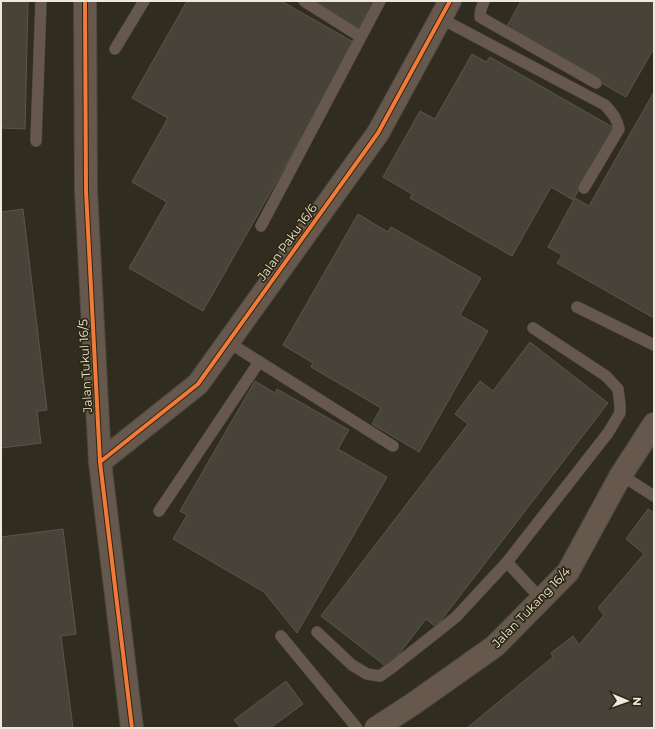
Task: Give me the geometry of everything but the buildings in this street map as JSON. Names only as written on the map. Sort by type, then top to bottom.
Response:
[{"type":"street","name":"Jalan Tukul 16/5","points":[[85,1],[86,191],[100,462],[132,728]]},
{"type":"street","name":"Jalan Paku 16/6","points":[[100,462],[198,384],[378,132],[445,10]]},
{"type":"street","name":"Jalan Tukang 16/4","points":[[376,728],[413,704],[495,646],[568,572],[621,475],[654,424]]},
{"type":"lane","points":[[36,141],[41,1]]},
{"type":"lane","points":[[115,49],[144,1]]},
{"type":"lane","points":[[304,1],[361,37]]},
{"type":"lane","points":[[261,226],[380,1]]},
{"type":"lane","points":[[484,1],[480,17],[596,83]]},
{"type":"lane","points":[[445,10],[605,105],[613,115],[618,122],[619,129],[584,188]]},
{"type":"lane","points":[[577,307],[654,345]]},
{"type":"lane","points":[[317,632],[352,665],[367,674],[380,676],[456,617],[507,562],[608,433],[620,413],[618,389],[606,376],[533,328]]},
{"type":"lane","points":[[228,342],[393,446]]},
{"type":"lane","points":[[159,511],[259,362]]},
{"type":"lane","points":[[621,475],[654,496]]},
{"type":"lane","points":[[507,562],[541,599]]},
{"type":"lane","points":[[281,636],[357,728]]},
{"type":"cycle path","points":[[85,1],[86,191],[100,462],[132,728]]},
{"type":"cycle path","points":[[100,462],[198,384],[378,133],[450,1]]}]
